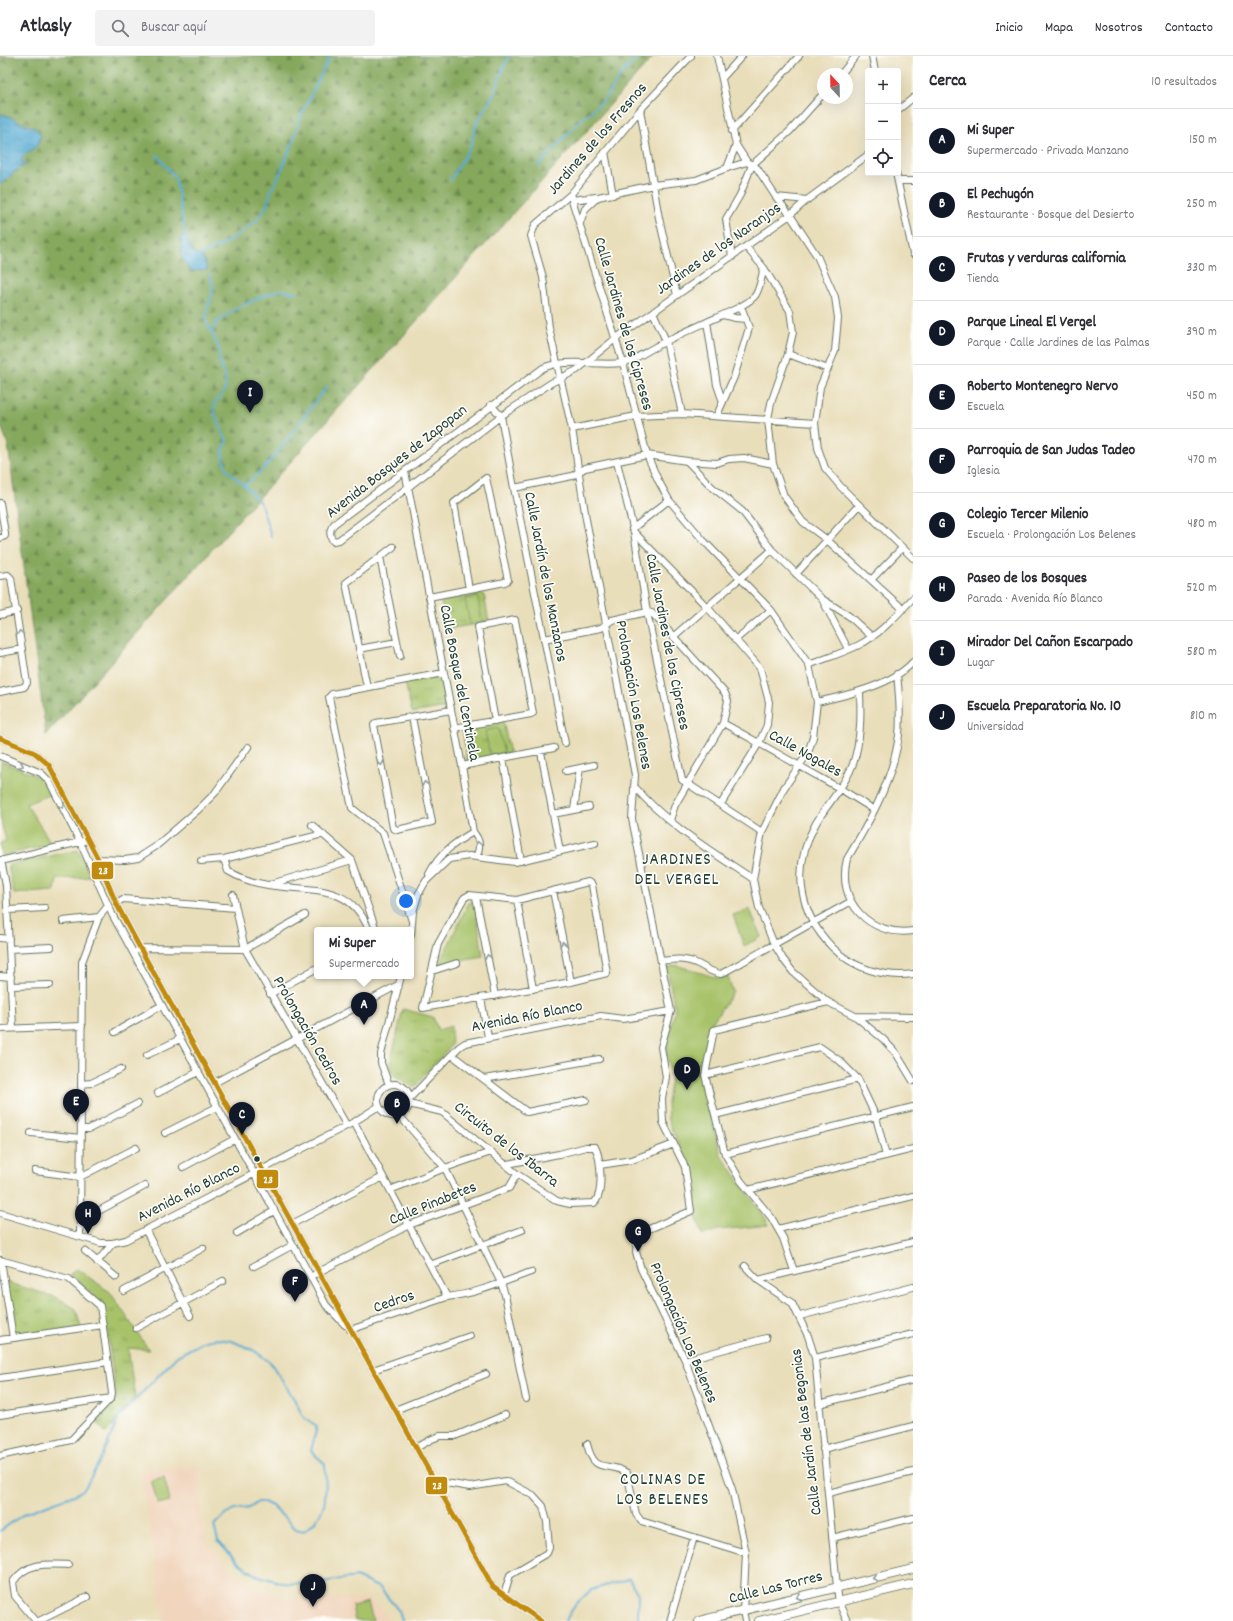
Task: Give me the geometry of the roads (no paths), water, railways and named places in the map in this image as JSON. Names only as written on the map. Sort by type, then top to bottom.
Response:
[{"type":"main road","name":"Calle Las Torres","points":[[699,1621],[913,1569]]},
{"type":"main road","name":"Calle Las Torres","points":[[765,1620],[840,1603],[913,1584]]},
{"type":"street","name":"Jardines de los Fresnos","points":[[572,429],[549,328],[543,276],[531,236],[534,225],[572,197],[605,152],[640,110],[691,56]]},
{"type":"street","points":[[717,56],[723,78],[732,131],[736,145],[750,164],[757,168],[817,256],[835,297],[838,318],[838,334],[835,351],[820,387],[815,423],[818,448],[825,468],[859,505],[913,558]]},
{"type":"street","points":[[723,78],[742,56]]},
{"type":"street","points":[[732,131],[799,56]]},
{"type":"street","points":[[845,68],[856,56]]},
{"type":"street","points":[[872,56],[874,68]]},
{"type":"street","points":[[901,108],[913,98]]},
{"type":"street","points":[[572,197],[598,197],[613,195],[653,185],[696,180],[727,168],[750,164],[790,131],[817,101]]},
{"type":"street","points":[[640,110],[653,185],[677,295]]},
{"type":"street","points":[[727,168],[736,145]]},
{"type":"street","points":[[605,152],[613,195]]},
{"type":"street","name":"Jardines de los Naranjos","points":[[560,379],[571,374],[615,339],[746,247],[865,157]]},
{"type":"street","points":[[732,256],[726,219],[740,195],[750,164]]},
{"type":"street","points":[[897,176],[910,225],[913,254]]},
{"type":"street","points":[[898,181],[913,181]]},
{"type":"street","name":"Calle Jardines de los Cipreses","points":[[572,197],[623,363],[647,455],[669,500],[703,540],[771,610],[810,665]]},
{"type":"street","points":[[580,223],[585,209],[598,197]]},
{"type":"street","points":[[776,197],[807,200]]},
{"type":"street","points":[[746,247],[764,268],[790,311],[793,332],[788,354],[771,403],[768,419],[773,464],[784,496],[803,522],[826,539],[903,609]]},
{"type":"street","points":[[491,406],[543,368],[558,364],[623,363],[630,361],[666,341],[741,306],[754,297],[757,292],[764,268]]},
{"type":"street","points":[[717,415],[734,376],[749,328],[741,306]]},
{"type":"street","points":[[653,312],[666,341],[682,414]]},
{"type":"street","points":[[723,315],[746,319]]},
{"type":"street","points":[[707,322],[717,385],[723,402]]},
{"type":"street","points":[[788,354],[828,369]]},
{"type":"street","name":"Avenida Bosques de Zapopan","points":[[501,416],[491,406],[334,524],[330,533],[333,541],[339,540],[501,416],[560,379]]},
{"type":"street","points":[[572,429],[636,416],[682,414],[717,415],[815,423]]},
{"type":"street","name":"Calle Jardín de los Manzanos","points":[[501,416],[565,743]]},
{"type":"street","name":"Prolongación Los Belenes","points":[[572,429],[580,472],[586,519],[635,775],[632,819],[671,1011],[661,1047],[666,1077],[662,1098],[663,1122],[685,1167],[691,1211],[642,1232],[637,1236],[635,1242],[640,1269],[685,1360],[732,1488],[746,1553],[743,1611],[745,1621]]},
{"type":"street","points":[[514,488],[572,476],[585,468],[647,455],[687,461],[717,463],[729,459],[744,458],[773,464]]},
{"type":"street","points":[[687,461],[712,487],[742,511],[772,550],[822,600],[849,616],[872,637]]},
{"type":"street","name":"Calle Jardines de los Cipreses","points":[[617,462],[633,530],[647,612],[674,748],[682,780],[688,785]]},
{"type":"street","name":"Calle Bosque del Centinela","points":[[405,471],[462,766],[473,832],[479,843],[479,850],[476,856]]},
{"type":"street","points":[[429,597],[505,582],[508,580],[486,478],[454,503],[469,589]]},
{"type":"street","points":[[669,500],[633,530],[708,608],[760,668],[769,702],[767,725],[759,743],[721,804]]},
{"type":"street","points":[[0,503],[5,536],[0,538]]},
{"type":"street","points":[[796,574],[826,539],[859,505]]},
{"type":"street","points":[[367,688],[346,583],[393,547]]},
{"type":"street","points":[[871,580],[902,548]]},
{"type":"street","points":[[673,637],[708,608],[772,550]]},
{"type":"street","points":[[380,557],[400,656]]},
{"type":"street","points":[[0,576],[10,575],[17,612],[27,685],[0,692]]},
{"type":"street","points":[[913,598],[872,637],[810,665],[816,702],[812,737],[808,753],[800,767],[781,793],[762,832],[753,879],[759,908],[782,959],[793,972],[828,1002],[855,1016],[873,1030],[896,1053],[913,1081]]},
{"type":"street","points":[[822,600],[848,649]]},
{"type":"street","points":[[735,640],[771,610]]},
{"type":"street","points":[[0,615],[17,612]]},
{"type":"street","points":[[544,639],[601,628],[612,620],[647,612],[652,613],[725,693],[728,701],[723,723],[675,805],[670,820]]},
{"type":"street","points":[[454,728],[495,721],[533,713],[515,620],[478,627],[495,721]]},
{"type":"street","points":[[359,649],[397,642]]},
{"type":"street","points":[[0,653],[22,649]]},
{"type":"street","points":[[816,702],[860,692],[897,674],[912,664],[913,672]]},
{"type":"street","points":[[412,921],[383,833],[352,808],[328,697],[332,694],[444,673]]},
{"type":"street","points":[[897,674],[899,734],[887,783],[847,859],[844,870],[846,893],[850,902],[860,913],[885,930],[904,932],[913,931]]},
{"type":"street","points":[[860,692],[860,725],[856,750],[848,776],[817,822],[808,841],[801,862],[805,904],[812,923],[843,958],[858,966],[874,971],[906,975],[913,974]]},
{"type":"street","points":[[412,717],[432,822],[395,829],[374,727],[376,724],[412,717],[451,710]]},
{"type":"street","name":"Calle Nogales","points":[[723,723],[839,788],[873,809]]},
{"type":"street","points":[[0,739],[35,753],[49,765],[98,859],[116,902],[140,948],[493,1587],[541,1621]]},
{"type":"street","points":[[98,859],[125,860],[138,858],[155,847],[215,793],[248,747]]},
{"type":"street","points":[[462,766],[541,752],[554,748]]},
{"type":"street","points":[[541,752],[560,851]]},
{"type":"street","points":[[0,756],[41,773],[53,788],[80,842],[108,906],[254,1175],[326,1305],[350,1330]]},
{"type":"street","points":[[503,758],[521,861]]},
{"type":"street","points":[[41,773],[49,765]]},
{"type":"street","points":[[566,771],[594,765]]},
{"type":"street","points":[[574,810],[580,768]]},
{"type":"street","points":[[688,785],[721,804],[762,832]]},
{"type":"street","points":[[634,786],[650,804],[694,839],[753,879]]},
{"type":"street","points":[[553,814],[589,807]]},
{"type":"street","points":[[312,825],[352,860],[375,927]]},
{"type":"street","points":[[412,927],[415,902],[433,866],[448,848],[473,832]]},
{"type":"street","points":[[201,861],[224,859],[323,834]]},
{"type":"street","points":[[13,1028],[8,910],[6,885],[1,860],[88,840]]},
{"type":"street","points":[[426,881],[445,862],[454,857],[476,856],[515,862],[595,843]]},
{"type":"street","points":[[448,848],[454,857]]},
{"type":"street","points":[[224,859],[225,867],[232,874],[244,879],[267,885],[326,891],[337,894],[345,898],[362,914],[368,927]]},
{"type":"street","points":[[267,885],[352,860]]},
{"type":"street","points":[[588,882],[592,885],[607,973],[571,982],[423,1008],[438,944],[464,898],[469,895],[476,897],[517,900],[553,891],[588,882]]},
{"type":"street","points":[[553,891],[571,982]]},
{"type":"street","points":[[404,894],[414,896],[418,895]]},
{"type":"street","name":"Prolongación Cedros","points":[[233,896],[245,949],[347,1126]]},
{"type":"street","points":[[476,897],[495,996]]},
{"type":"street","points":[[0,899],[7,900]]},
{"type":"street","points":[[116,902],[123,899],[236,908]]},
{"type":"street","points":[[517,900],[533,989]]},
{"type":"street","points":[[661,961],[675,959],[688,960],[715,974],[721,974],[850,902]]},
{"type":"street","points":[[80,1237],[82,962],[99,917],[108,906]]},
{"type":"street","points":[[8,910],[45,908]]},
{"type":"street","points":[[362,914],[369,911]]},
{"type":"street","points":[[133,952],[140,948],[245,949],[305,915]]},
{"type":"street","points":[[63,921],[99,917]]},
{"type":"street","points":[[0,938],[9,939]]},
{"type":"street","points":[[9,949],[51,947]]},
{"type":"street","points":[[432,971],[457,963]]},
{"type":"street","points":[[270,994],[314,970]]},
{"type":"street","points":[[0,976],[11,977]]},
{"type":"street","points":[[389,1085],[381,1063],[381,1054],[399,979]]},
{"type":"street","points":[[11,986],[50,985]]},
{"type":"street","points":[[214,1083],[398,985]]},
{"type":"street","points":[[481,998],[488,1037]]},
{"type":"street","points":[[794,1271],[788,1248],[778,1229],[733,1170],[725,1154],[706,1075],[714,1030],[828,1002]]},
{"type":"street","points":[[114,1032],[162,1005]]},
{"type":"street","name":"Avenida Río Blanco","points":[[410,1101],[465,1043],[488,1037],[601,1016],[622,1019],[671,1011]]},
{"type":"street","points":[[855,1016],[913,1017]]},
{"type":"street","points":[[0,1029],[82,1026]]},
{"type":"street","points":[[147,1056],[180,1039]]},
{"type":"street","points":[[706,1075],[820,1047],[840,1061],[858,1079],[876,1116],[886,1156]]},
{"type":"street","points":[[452,1055],[526,1112],[586,1100]]},
{"type":"street","points":[[484,1080],[598,1059]]},
{"type":"street","points":[[81,1084],[91,1084],[121,1069]]},
{"type":"street","points":[[158,1093],[198,1072]]},
{"type":"street","points":[[715,1115],[858,1079]]},
{"type":"street","points":[[389,1085],[402,1086],[410,1101],[406,1111],[399,1115],[386,1114],[379,1106],[378,1100],[379,1094],[389,1085]]},
{"type":"street","name":"Circuito de los Ibarra","points":[[410,1101],[442,1112],[518,1174],[557,1201],[570,1204],[594,1203],[599,1197],[600,1165]]},
{"type":"street","points":[[81,1129],[89,1128],[137,1104]]},
{"type":"street","name":"Avenida Río Blanco","points":[[0,1213],[101,1243],[113,1243],[126,1240],[347,1126],[379,1106]]},
{"type":"street","points":[[165,1133],[217,1107]]},
{"type":"street","points":[[725,1154],[913,1107]]},
{"type":"street","points":[[399,1115],[446,1168],[501,1283],[505,1295],[526,1399]]},
{"type":"street","points":[[354,1122],[447,1297]]},
{"type":"street","points":[[31,1132],[81,1138]]},
{"type":"street","points":[[182,1167],[235,1139]]},
{"type":"street","points":[[507,1164],[586,1147],[595,1147],[598,1153],[600,1165],[632,1160],[674,1144]]},
{"type":"street","points":[[35,1171],[80,1177],[136,1148]]},
{"type":"street","points":[[748,1190],[913,1149]]},
{"type":"street","points":[[390,1190],[491,1152]]},
{"type":"street","name":"Calle Pinabetes","points":[[310,1277],[409,1225],[509,1188],[518,1174]]},
{"type":"street","points":[[292,1224],[383,1177]]},
{"type":"street","points":[[80,1214],[91,1215],[145,1186]]},
{"type":"street","points":[[778,1229],[913,1196]]},
{"type":"street","points":[[237,1233],[274,1211]]},
{"type":"street","points":[[430,1265],[522,1230]]},
{"type":"street","points":[[146,1231],[190,1316]]},
{"type":"street","points":[[758,1280],[913,1242]]},
{"type":"street","points":[[97,1262],[113,1243]]},
{"type":"street","points":[[254,1266],[293,1245]]},
{"type":"street","points":[[124,1292],[203,1248]]},
{"type":"street","points":[[85,1251],[116,1277]]},
{"type":"street","points":[[0,1456],[71,1440],[112,1396],[100,1306],[69,1279],[1,1260],[13,1338]]},
{"type":"street","name":"Calle Jardín de las Begonias","points":[[745,1266],[758,1280],[792,1303],[800,1316],[815,1358],[837,1587],[840,1603],[847,1621]]},
{"type":"street","name":"Cedros","points":[[350,1330],[447,1297],[459,1296],[530,1272]]},
{"type":"street","points":[[136,1328],[223,1281]]},
{"type":"street","points":[[800,1316],[913,1287]]},
{"type":"street","points":[[0,1340],[103,1325]]},
{"type":"street","points":[[815,1358],[913,1334]]},
{"type":"street","points":[[373,1370],[470,1336]]},
{"type":"street","points":[[685,1360],[766,1338]]},
{"type":"street","points":[[0,1378],[108,1362]]},
{"type":"street","points":[[395,1410],[486,1374]]},
{"type":"street","points":[[819,1404],[913,1380]]},
{"type":"street","points":[[0,1415],[112,1396]]},
{"type":"street","points":[[416,1448],[440,1436],[455,1436],[505,1415]]},
{"type":"street","points":[[823,1448],[913,1426]]},
{"type":"street","points":[[587,1444],[590,1457],[597,1465],[627,1473],[636,1514],[641,1521],[746,1553]]},
{"type":"street","points":[[828,1493],[913,1472]]},
{"type":"street","points":[[434,1481],[470,1486],[506,1481],[533,1495],[543,1506],[547,1522],[549,1548],[547,1553],[510,1575],[504,1594]]},
{"type":"street","points":[[832,1538],[913,1518]]},
{"type":"street","points":[[670,1621],[694,1537]]},
{"type":"street","points":[[36,1621],[15,1596],[13,1582],[22,1572],[42,1563],[68,1565]]},
{"type":"street","points":[[41,1621],[87,1597]]},
{"type":"water","points":[[3,114],[26,125],[34,127],[41,135],[37,146],[24,155],[21,162],[28,164],[19,168],[0,185],[0,116]]},
{"type":"water","points":[[183,236],[187,239],[192,252],[203,258],[208,270],[190,271],[181,255],[182,242],[180,239]]},
{"type":"waterway","points":[[199,256],[231,240],[256,221],[267,206],[271,190],[277,180],[291,147],[301,116],[330,56]]},
{"type":"waterway","points":[[450,180],[470,148],[477,122],[493,95],[508,56]]},
{"type":"waterway","points":[[538,166],[580,121],[606,98],[623,72],[638,56]]},
{"type":"waterway","points":[[157,155],[174,176],[176,181],[186,238]]},
{"type":"waterway","points":[[210,275],[213,289],[206,314],[206,321],[218,346],[220,364],[226,379],[225,390],[214,404],[215,415],[227,442],[222,453],[227,470],[246,487],[261,504],[271,536]]},
{"type":"waterway","points":[[212,332],[217,322],[234,310],[258,298],[280,290],[296,293]]},
{"type":"waterway","points":[[245,485],[257,475],[279,451],[327,387]]},
{"type":"waterway","points":[[0,1531],[25,1513],[77,1494],[85,1488],[102,1457],[119,1417],[177,1356],[205,1341],[217,1339],[232,1341],[253,1350],[270,1362],[294,1399],[304,1418],[317,1426],[311,1451],[325,1464],[326,1493],[325,1501],[318,1517],[304,1531],[296,1529],[272,1506],[264,1502],[258,1502],[249,1508],[234,1510],[225,1515],[214,1526],[218,1541],[236,1561],[256,1575],[282,1583],[308,1584],[356,1577],[380,1588],[399,1611],[402,1621]]},
{"type":"waterway","points":[[565,1621],[576,1604],[591,1590],[629,1579],[638,1594],[638,1621]]},
{"type":"place","name":"Mirador Del Cañon Escarpado","points":[[250,413]]},
{"type":"place","name":"Mi Super","points":[[364,1025]]},
{"type":"place","name":"Parque Lineal El Vergel","points":[[687,1090]]},
{"type":"place","name":"Roberto Montenegro Nervo","points":[[76,1122]]},
{"type":"place","name":"El Pechugón","points":[[397,1124]]},
{"type":"place","name":"Frutas y verduras california","points":[[242,1135]]},
{"type":"place","name":"Paseo de los Bosques","points":[[88,1234]]},
{"type":"place","name":"Colegio Tercer Milenio","points":[[638,1252]]},
{"type":"place","name":"Parroquia de San Judas Tadeo","points":[[295,1302]]},
{"type":"place","name":"Escuela Preparatoria No. 10","points":[[313,1607]]},
{"type":"district","name":"JARDINES DEL VERGEL","points":[[677,871]]},
{"type":"district","name":"COLINAS DE LOS BELENES","points":[[663,1491]]}]
